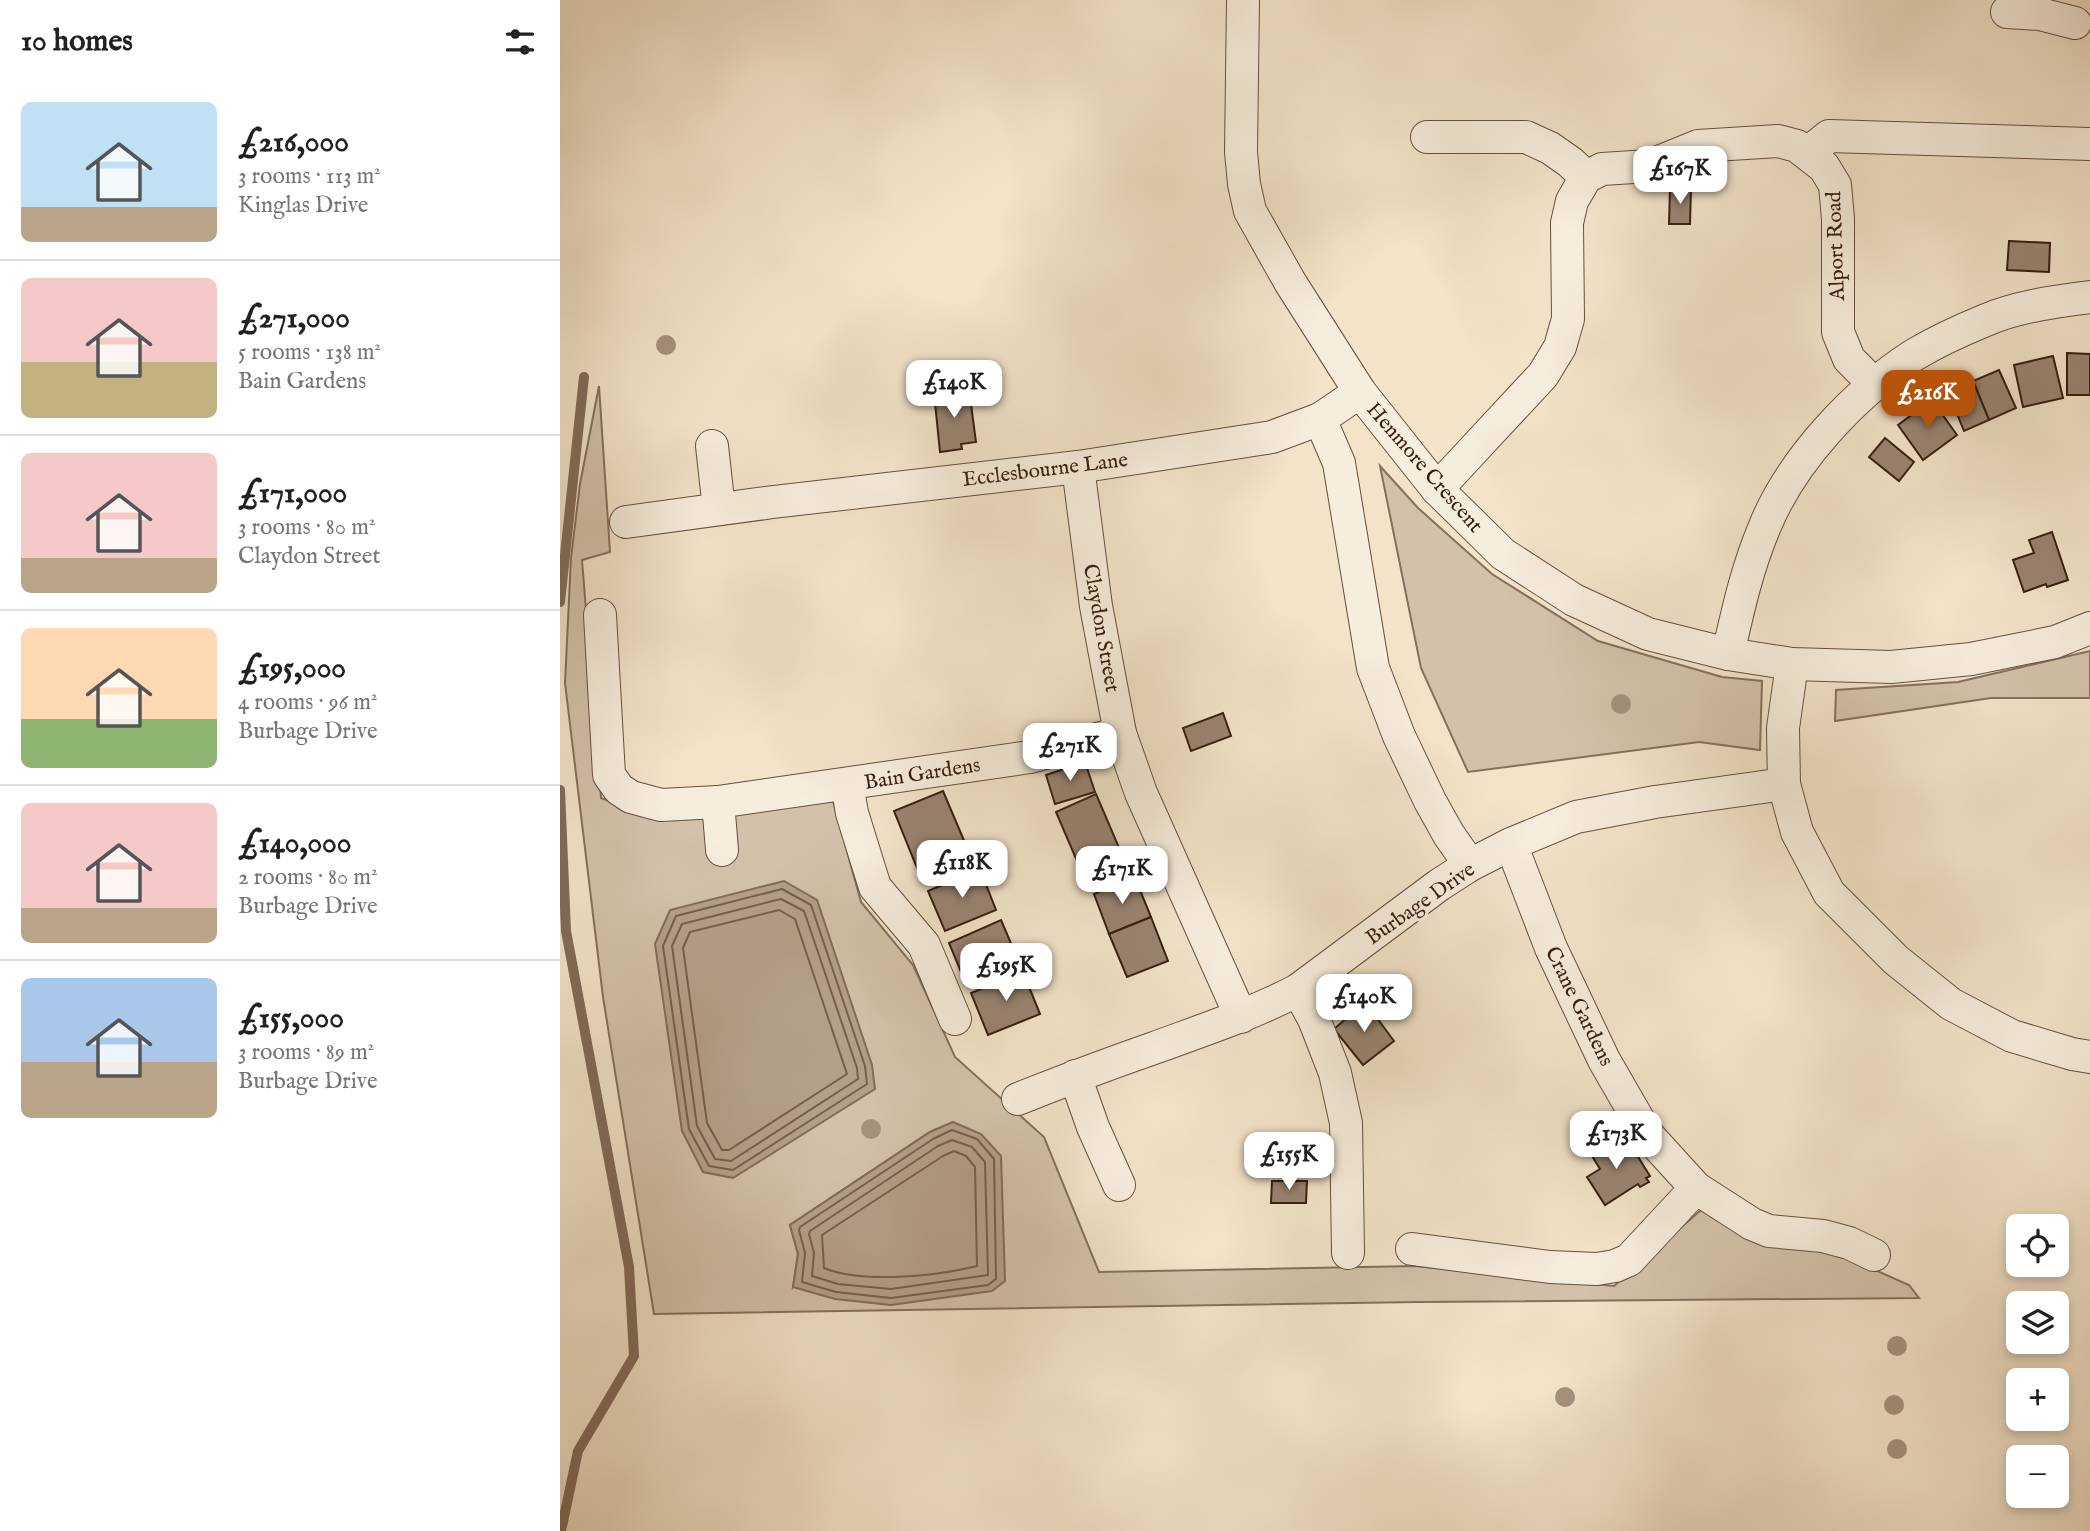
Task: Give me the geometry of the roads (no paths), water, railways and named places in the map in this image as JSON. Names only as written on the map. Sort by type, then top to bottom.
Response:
[{"type":"street","name":"Henmore Crescent","points":[[1243,0],[1241,152],[1250,211],[1290,282],[1360,392],[1437,489],[1503,554],[1574,600],[1648,634],[1728,654],[1793,664],[1891,667],[1970,659],[2055,642],[2090,628]]},
{"type":"street","points":[[2007,12],[2041,7],[2075,23]]},
{"type":"street","points":[[1808,153],[1829,136],[2090,144]]},
{"type":"street","points":[[1427,137],[1526,137],[1550,148],[1586,177],[1572,201],[1567,223],[1568,319],[1560,347],[1543,375],[1437,489]]},
{"type":"street","name":"Alport Road","points":[[1586,177],[1602,169],[1649,166],[1698,146],[1778,141],[1797,146],[1808,153],[1824,167],[1835,185],[1838,219],[1838,332],[1849,359],[1874,384]]},
{"type":"street","points":[[1728,654],[1745,578],[1766,523],[1788,481],[1816,441],[1874,384],[1915,354],[1987,320],[2033,306],[2090,297]]},
{"type":"street","name":"Ecclesbourne Lane","points":[[626,522],[1078,467],[1272,437],[1320,419],[1360,392]]},
{"type":"street","points":[[1320,419],[1339,463],[1373,668],[1399,736],[1430,800],[1449,835],[1470,865]]},
{"type":"street","points":[[712,446],[719,509]]},
{"type":"street","name":"Claydon Street","points":[[1078,467],[1096,606],[1120,733],[1141,793],[1241,1017]]},
{"type":"street","name":"Bain Gardens","points":[[600,615],[609,775],[619,789],[631,797],[661,805],[718,802],[1030,757],[1120,733]]},
{"type":"street","points":[[1793,664],[1783,728],[1784,784],[1797,832],[1829,893],[1896,960],[1951,1004],[2012,1036],[2090,1057]]},
{"type":"street","name":"Burbage Drive","points":[[1018,1099],[1074,1076],[1241,1017],[1298,989],[1470,865],[1576,817],[1655,802],[1784,784]]},
{"type":"street","name":"Bain Gardens","points":[[847,785],[852,813],[875,887],[924,945],[955,1018]]},
{"type":"street","points":[[718,802],[722,850]]},
{"type":"street","name":"Crane Gardens","points":[[1511,845],[1551,948],[1604,1060],[1646,1133],[1696,1188],[1752,1224],[1769,1231],[1823,1236],[1849,1242],[1874,1255]]},
{"type":"street","points":[[1298,989],[1314,1019],[1335,1073],[1346,1123],[1348,1253]]},
{"type":"street","points":[[1074,1076],[1119,1185]]},
{"type":"street","points":[[1412,1249],[1550,1267],[1597,1269],[1615,1266],[1629,1260],[1696,1188]]},
{"type":"water","points":[[784,881],[817,900],[872,1065],[875,1089],[733,1178],[703,1172],[682,1131],[655,944],[670,910]]},
{"type":"water","points":[[953,1122],[981,1134],[1001,1156],[1005,1281],[992,1291],[891,1305],[835,1299],[793,1287],[798,1254],[790,1225],[930,1132]]},
{"type":"waterway","points":[[560,602],[584,377]]},
{"type":"waterway","points":[[560,790],[566,931],[629,1267],[634,1356],[578,1451],[561,1531]]}]
